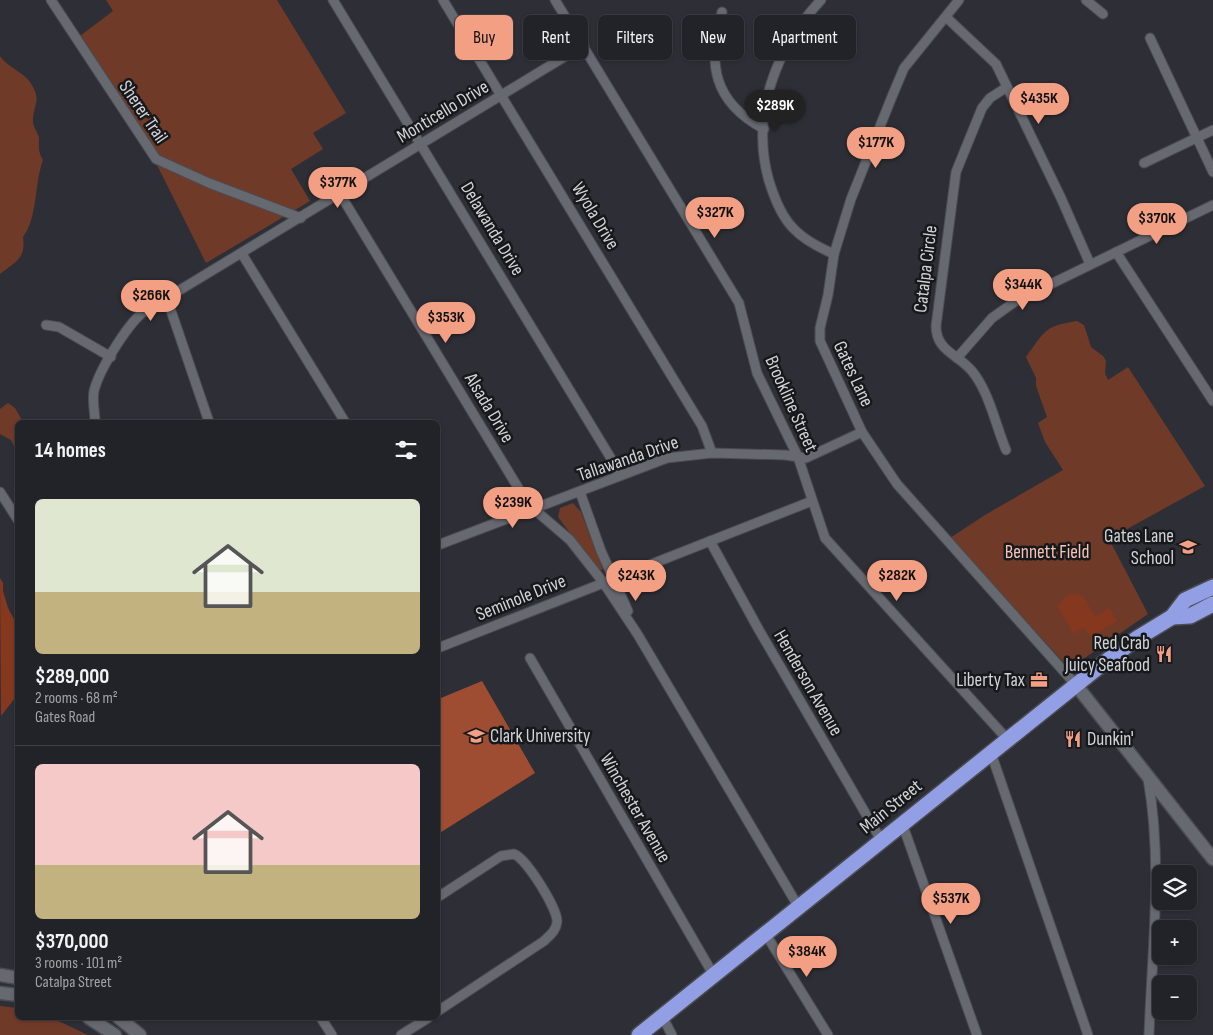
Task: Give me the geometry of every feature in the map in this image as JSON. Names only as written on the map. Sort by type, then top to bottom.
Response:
[{"type":"highway","name":"Main Street","points":[[639,1035],[798,906],[1127,645],[1172,617],[1186,600],[1213,587]]},
{"type":"highway","name":"Main Street","points":[[1172,617],[1190,616],[1213,604]]},
{"type":"street","name":"Sherer Trail","points":[[51,0],[149,151],[158,161],[209,184],[301,218]]},
{"type":"street","name":"Delawanda Drive","points":[[333,0],[571,390],[614,463],[619,476]]},
{"type":"street","name":"Wyola Drive","points":[[443,0],[503,95],[702,426],[712,453]]},
{"type":"street","name":"Brookline Street","points":[[555,0],[565,15]]},
{"type":"street","points":[[821,0],[797,30],[779,62],[767,101],[764,152],[767,173],[783,215],[797,233],[834,254]]},
{"type":"street","name":"Gates Lane","points":[[960,0],[904,68],[851,199],[834,254],[828,295],[820,328],[820,341],[862,432],[908,499],[1076,686]]},
{"type":"street","points":[[1086,0],[1103,14]]},
{"type":"street","points":[[722,12],[715,36],[714,52],[719,81],[732,107],[764,129]]},
{"type":"street","points":[[946,17],[994,60],[1090,264]]},
{"type":"street","points":[[1150,38],[1213,172]]},
{"type":"street","name":"Brookline Street","points":[[588,52],[739,303],[757,373],[798,457],[825,538],[1008,740]]},
{"type":"street","name":"Monticello Drive","points":[[95,420],[94,392],[102,372],[138,316],[560,60]]},
{"type":"street","name":"Catalpa Circle","points":[[1006,450],[978,380],[968,366],[941,346],[936,334],[936,326],[953,185],[982,108],[990,98],[1007,87]]},
{"type":"street","points":[[1144,163],[1213,130]]},
{"type":"street","name":"Alsada Drive","points":[[340,194],[526,501],[570,540],[603,582],[638,634]]},
{"type":"street","points":[[957,358],[992,318],[1006,307],[1090,264],[1213,206]]},
{"type":"street","points":[[1116,252],[1212,396]]},
{"type":"street","points":[[242,254],[344,420]]},
{"type":"street","points":[[166,299],[208,420]]},
{"type":"street","points":[[46,325],[59,326],[111,357]]},
{"type":"street","name":"Tallawanda Drive","points":[[440,544],[667,458],[712,453],[806,458],[862,432]]},
{"type":"street","points":[[0,492],[13,506]]},
{"type":"street","points":[[580,492],[613,579],[638,634],[798,906]]},
{"type":"street","name":"Seminole Drive","points":[[440,647],[812,500]]},
{"type":"street","name":"Henderson Avenue","points":[[710,541],[763,638],[881,840]]},
{"type":"street","name":"Winchester Avenue","points":[[530,658],[713,974]]},
{"type":"street","points":[[1076,686],[1213,859]]},
{"type":"street","points":[[990,753],[1088,1035]]},
{"type":"street","points":[[1148,779],[1154,812],[1156,856],[1149,1035]]},
{"type":"street","points":[[902,824],[977,1035]]},
{"type":"street","points":[[440,896],[501,856],[514,854],[526,863],[553,908],[557,922],[554,931],[544,941],[440,1010]]},
{"type":"street","points":[[765,933],[828,1035]]},
{"type":"street","points":[[0,975],[15,978]]},
{"type":"street","points":[[0,993],[15,995]]},
{"type":"street","points":[[662,1016],[672,1035]]},
{"type":"street","points":[[92,1020],[115,1035]]},
{"type":"street","points":[[121,1020],[140,1035]]},
{"type":"street","points":[[322,1020],[332,1035]]},
{"type":"street","points":[[401,1035],[425,1020]]},
{"type":"green space","points":[[106,0],[277,0],[346,113],[313,133],[323,149],[291,169],[310,201],[206,263],[135,121],[80,36],[113,11]]},
{"type":"green space","points":[[0,56],[8,65],[30,82],[35,92],[37,100],[33,122],[39,138],[39,147],[43,160],[38,179],[34,210],[28,229],[23,237],[23,250],[19,259],[0,274]]},
{"type":"green space","name":"Bennett Field","points":[[1077,321],[1084,325],[1091,347],[1103,356],[1106,361],[1105,373],[1108,380],[1128,367],[1205,486],[1109,539],[1148,614],[1073,666],[1068,667],[950,538],[985,515],[1063,470],[1045,442],[1038,423],[1047,417],[1036,386],[1036,378],[1026,357],[1046,331],[1058,325]]},
{"type":"green space","points":[[8,403],[15,408],[22,420],[15,420],[15,448],[11,440],[0,434],[0,409]]},
{"type":"green space","points":[[573,503],[581,512],[603,570],[597,569],[558,517],[560,508]]},
{"type":"green space","points":[[0,1006],[15,1008],[15,1020],[56,1020],[88,1035],[0,1035]]},
{"type":"shaded area","points":[[0,578],[3,583],[3,591],[8,608],[15,621],[15,698],[1,716]]},
{"type":"shaded area","points":[[1071,594],[1082,596],[1088,604],[1075,614],[1088,605],[1096,617],[1109,608],[1117,621],[1091,637],[1084,627],[1074,634],[1058,607],[1065,597]]},
{"type":"shaded area","name":"Clark University","points":[[482,681],[535,773],[440,833],[440,697],[441,698]]},
{"type":"place","name":"Gates Lane School","points":[[1188,547]]},
{"type":"place","name":"Red Crab Juicy Seafood","points":[[1164,654]]},
{"type":"place","name":"Liberty Tax","points":[[1039,680]]},
{"type":"place","name":"Clark University","points":[[476,736]]},
{"type":"place","name":"Dunkin'","points":[[1073,739]]}]
